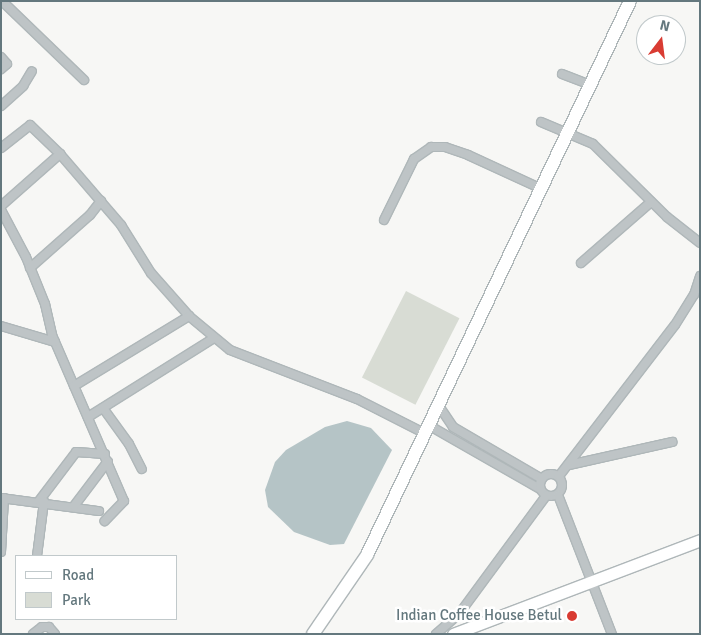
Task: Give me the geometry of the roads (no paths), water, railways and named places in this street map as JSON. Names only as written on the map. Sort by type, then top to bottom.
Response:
[{"type":"main road","points":[[312,634],[367,555],[440,406],[630,1]]},
{"type":"main road","points":[[453,634],[700,540]]},
{"type":"street","points":[[2,1],[84,80]]},
{"type":"street","points":[[1,57],[7,64],[1,69]]},
{"type":"street","points":[[1,106],[23,86],[32,71]]},
{"type":"street","points":[[562,74],[591,85]]},
{"type":"street","points":[[541,122],[593,144],[651,202],[700,243]]},
{"type":"street","points":[[1,148],[30,125],[60,154],[121,225],[151,273],[189,316],[214,338],[255,361],[357,399],[428,430],[540,490],[546,496]]},
{"type":"street","points":[[384,220],[414,159],[431,146],[445,147],[468,155],[542,189]]},
{"type":"street","points":[[1,206],[60,154]]},
{"type":"street","points":[[30,268],[90,215],[101,201]]},
{"type":"street","points":[[581,262],[651,202]]},
{"type":"street","points":[[1,210],[30,268],[55,342],[107,458],[124,501],[104,522]]},
{"type":"street","points":[[559,476],[675,325],[694,295],[700,276]]},
{"type":"street","points":[[74,386],[189,316]]},
{"type":"street","points":[[1,326],[55,342]]},
{"type":"street","points":[[88,417],[214,338]]},
{"type":"street","points":[[440,406],[453,427],[542,479]]},
{"type":"street","points":[[103,408],[129,444],[142,469]]},
{"type":"street","points":[[569,465],[672,442]]},
{"type":"street","points":[[37,555],[42,501],[76,452],[107,458]]},
{"type":"street","points":[[74,506],[107,458]]},
{"type":"street","points":[[542,479],[552,474],[559,476],[563,482],[558,495],[612,634]]},
{"type":"street","points":[[540,490],[542,479]]},
{"type":"street","points":[[436,634],[459,614],[546,496],[558,495]]},
{"type":"street","points":[[1,552],[3,498],[42,501],[100,511]]},
{"type":"street","points":[[34,634],[42,627],[49,627],[55,634]]},
{"type":"place","name":"Indian Coffee House Betul","points":[[572,616]]}]
